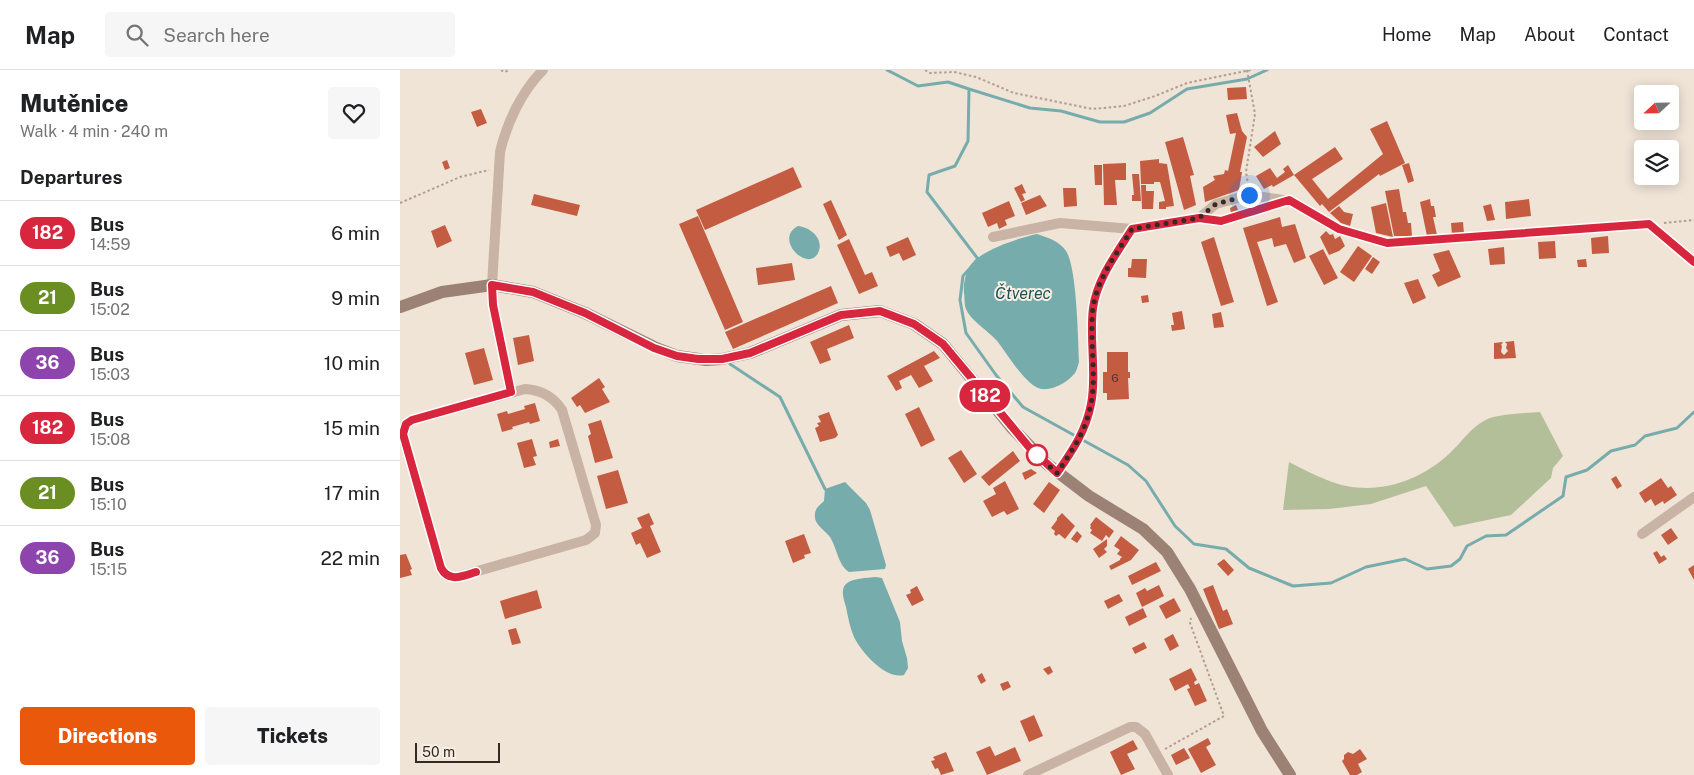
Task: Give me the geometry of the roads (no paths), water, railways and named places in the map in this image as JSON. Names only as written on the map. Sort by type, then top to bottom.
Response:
[{"type":"street","points":[[511,392],[493,305],[492,285],[500,152],[504,136],[524,93],[543,70]]},
{"type":"street","points":[[1199,218],[1216,204],[1249,195],[1289,200],[1339,229],[1387,243],[1649,224],[1694,262]]},
{"type":"street","points":[[993,237],[1060,222],[1132,229],[1199,218],[1221,221],[1289,200]]},
{"type":"street","points":[[1057,473],[1077,445],[1092,402],[1093,307],[1103,277],[1132,229]]},
{"type":"street","points":[[400,307],[442,292],[492,285],[533,292],[585,313],[654,348],[677,356],[698,359],[722,359],[750,353],[841,315],[880,311],[914,324],[943,344],[1029,447],[1057,473],[1142,530],[1167,552],[1190,590],[1262,732],[1290,775]]},
{"type":"street","points":[[525,389],[540,391],[554,399],[562,410],[596,529],[592,537],[586,540],[457,577],[450,577],[441,568],[404,437],[404,427],[412,420],[511,392],[525,389]]},
{"type":"street","points":[[1642,534],[1694,497]]},
{"type":"street","points":[[1028,775],[1130,727],[1142,730],[1168,775]]},
{"type":"water","points":[[798,226],[811,231],[820,243],[818,253],[813,258],[801,257],[791,246],[789,239],[791,232]]},
{"type":"water","name":"Čtverec","points":[[1037,234],[1057,242],[1066,251],[1070,259],[1075,287],[1079,362],[1072,376],[1063,383],[1048,389],[1038,388],[1027,380],[998,342],[968,313],[965,307],[964,293],[964,285],[969,268],[980,256],[1013,241]]},
{"type":"water","points":[[845,482],[866,503],[870,510],[886,565],[885,569],[849,572],[842,565],[830,537],[816,521],[815,512],[824,501],[825,489]]},
{"type":"water","points":[[876,577],[882,578],[900,622],[908,668],[904,675],[890,673],[875,664],[857,643],[850,626],[843,595],[844,586],[852,581]]},
{"type":"waterway","points":[[887,70],[918,86],[948,82],[969,89],[968,141],[955,166],[929,175],[927,192],[978,259],[976,261]]},
{"type":"waterway","points":[[969,89],[1030,108],[1061,111],[1100,122],[1124,122],[1150,113],[1187,89],[1247,79],[1267,70]]},
{"type":"waterway","points":[[972,266],[963,276],[960,300],[966,333],[996,375],[1023,407],[1128,465],[1146,481],[1175,526],[1194,544],[1226,549],[1249,568],[1293,586],[1331,583],[1366,567],[1405,559],[1427,569],[1451,566],[1460,559],[1467,546],[1486,536],[1506,535],[1563,496],[1566,477],[1587,470],[1611,451],[1635,445],[1645,436],[1677,428],[1694,412]]},
{"type":"waterway","points":[[730,364],[780,397],[825,489]]}]
